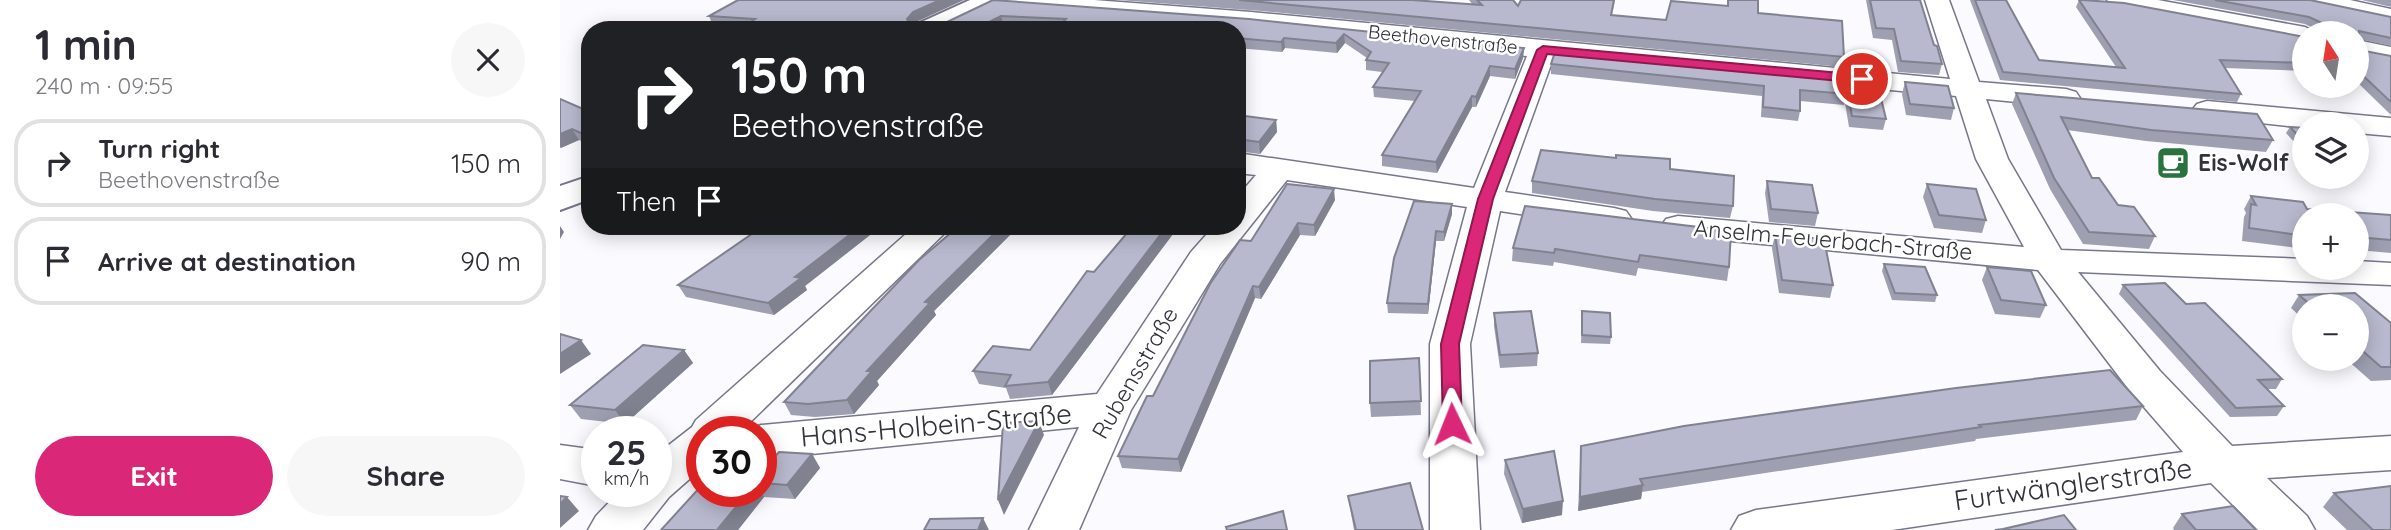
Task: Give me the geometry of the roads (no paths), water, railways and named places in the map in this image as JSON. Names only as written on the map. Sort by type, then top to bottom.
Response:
[{"type":"street","points":[[945,21],[990,0]]},
{"type":"street","name":"Beethovenstraße","points":[[996,0],[1251,19],[1543,50],[2091,100]]},
{"type":"street","points":[[1085,0],[1111,9]]},
{"type":"street","points":[[1251,19],[1274,0]]},
{"type":"street","points":[[1937,0],[1992,159],[2049,260],[2145,381],[2221,464],[2290,530]]},
{"type":"street","points":[[2119,0],[2292,33]]},
{"type":"street","points":[[2315,0],[2391,16]]},
{"type":"street","points":[[1455,530],[1450,344],[1486,199],[1543,50]]},
{"type":"street","points":[[2370,51],[2391,55]]},
{"type":"street","points":[[2186,108],[2391,127]]},
{"type":"street","name":"Anselm-Feuerbach-Straße","points":[[1246,164],[1646,223],[2049,260],[2391,274]]},
{"type":"street","points":[[1246,208],[1279,169]]},
{"type":"street","points":[[730,416],[925,235]]},
{"type":"street","name":"Rubensstraße","points":[[1054,530],[1110,408],[1204,260],[1225,235]]},
{"type":"street","name":"Hans-Holbein-Straße","points":[[777,440],[1110,408]]},
{"type":"street","name":"Furtwänglerstraße","points":[[1756,530],[2221,464],[2391,453]]},
{"type":"street","points":[[672,468],[686,456]]},
{"type":"street","points":[[560,462],[581,465]]},
{"type":"street","points":[[613,530],[634,507]]},
{"type":"place","name":"Eis-Wolf","points":[[2173,163]]}]
